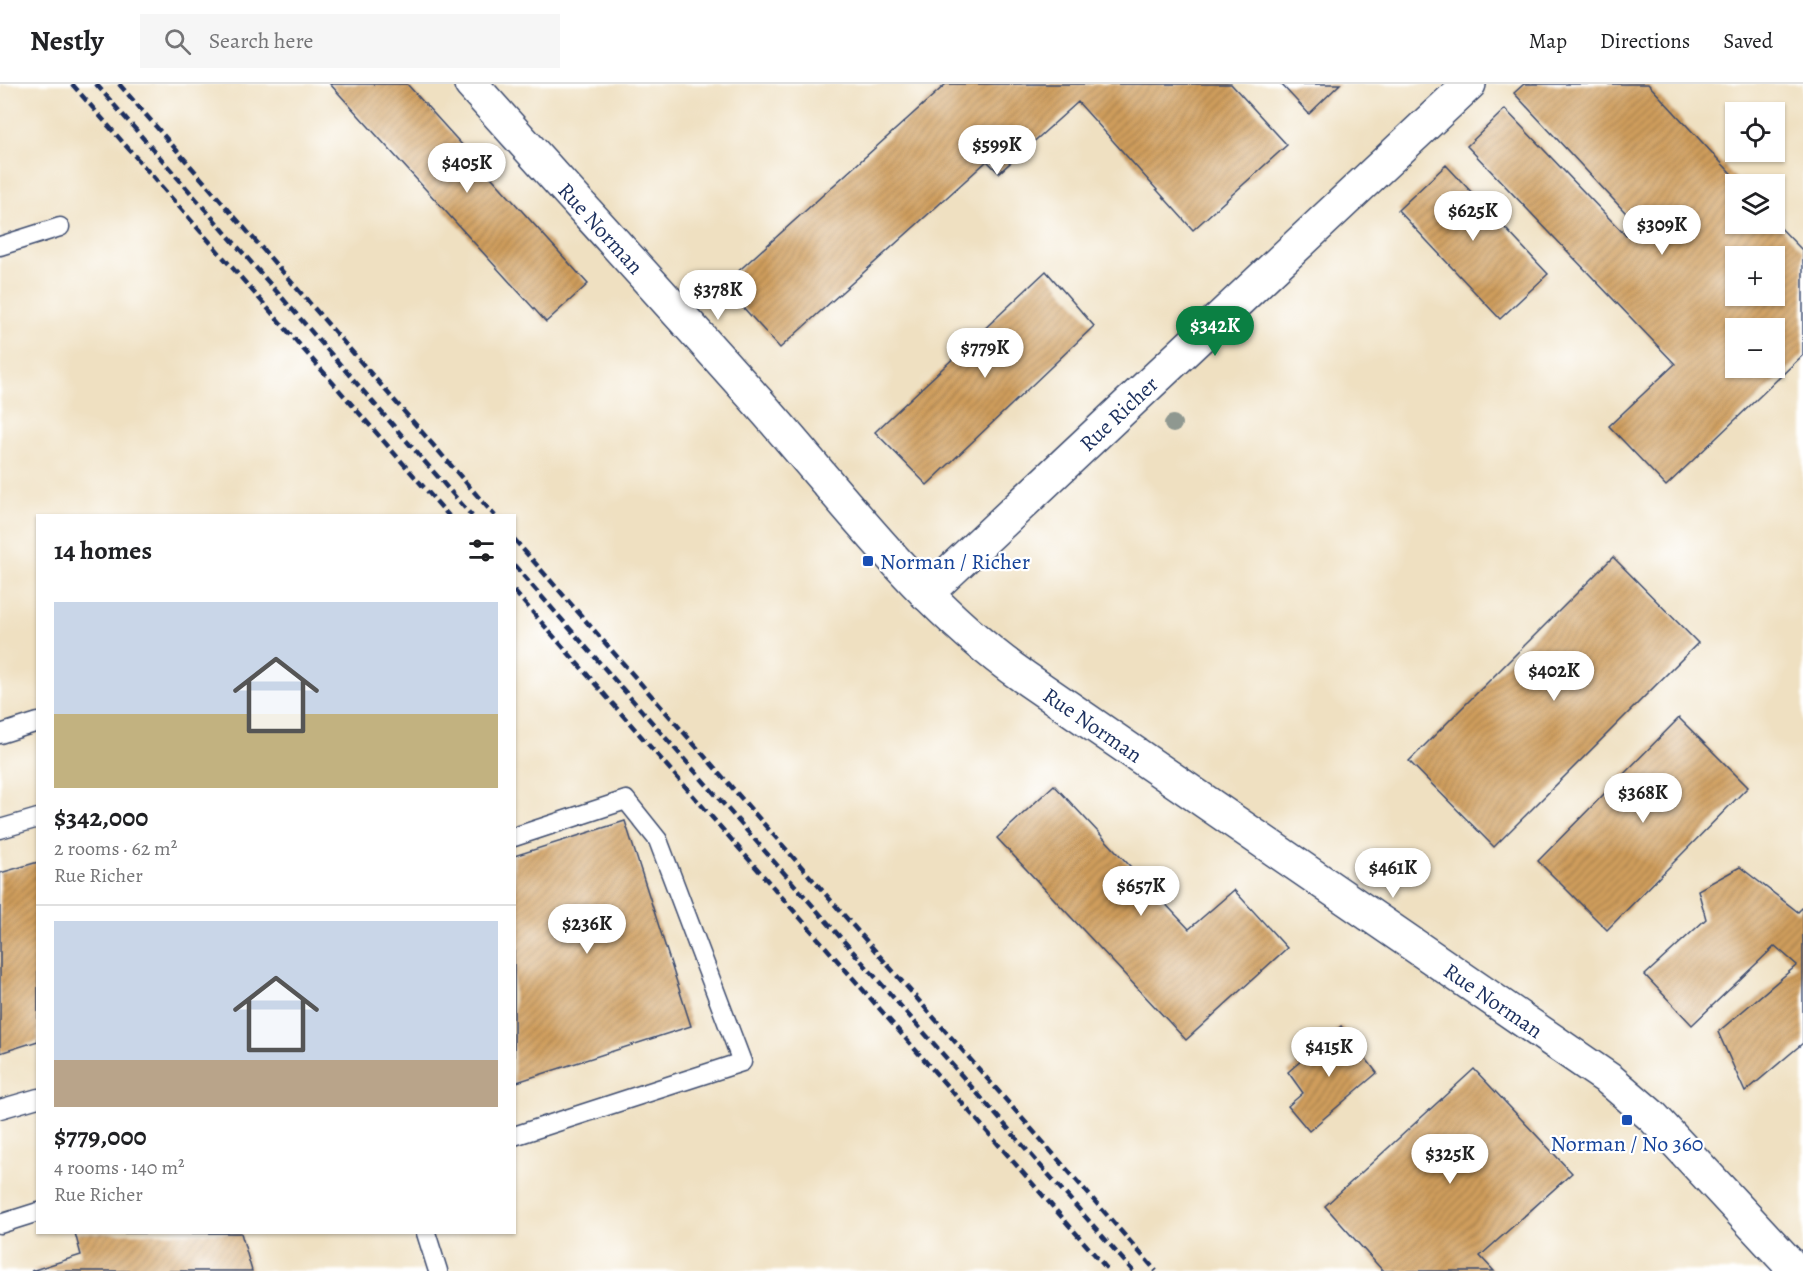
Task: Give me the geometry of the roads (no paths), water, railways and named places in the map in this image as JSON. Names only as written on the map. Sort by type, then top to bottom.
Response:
[{"type":"street","name":"Rue Norman","points":[[471,84],[757,401],[926,594],[956,623],[1007,665],[1610,1080],[1653,1118],[1796,1271]]},
{"type":"street","name":"Rue Richer","points":[[926,594],[1469,84]]},
{"type":"lane","points":[[0,246],[60,227]]},
{"type":"lane","points":[[0,734],[36,723]]},
{"type":"lane","points":[[516,836],[626,800],[658,840],[742,1062],[516,1135]]},
{"type":"lane","points":[[0,830],[36,819]]},
{"type":"lane","points":[[0,1109],[36,1099]]},
{"type":"lane","points":[[0,1224],[36,1213]]},
{"type":"lane","points":[[426,1234],[438,1271]]},
{"type":"railway","points":[[72,84],[447,514]]},
{"type":"railway","points":[[96,84],[470,514]]},
{"type":"railway","points":[[119,84],[493,514]]},
{"type":"railway","points":[[516,541],[1156,1271]]},
{"type":"railway","points":[[516,567],[1133,1271]]},
{"type":"railway","points":[[516,593],[1109,1271]]},
{"type":"place","name":"Norman / Richer","points":[[868,561]]},
{"type":"place","name":"Norman / No 360","points":[[1627,1120]]}]
